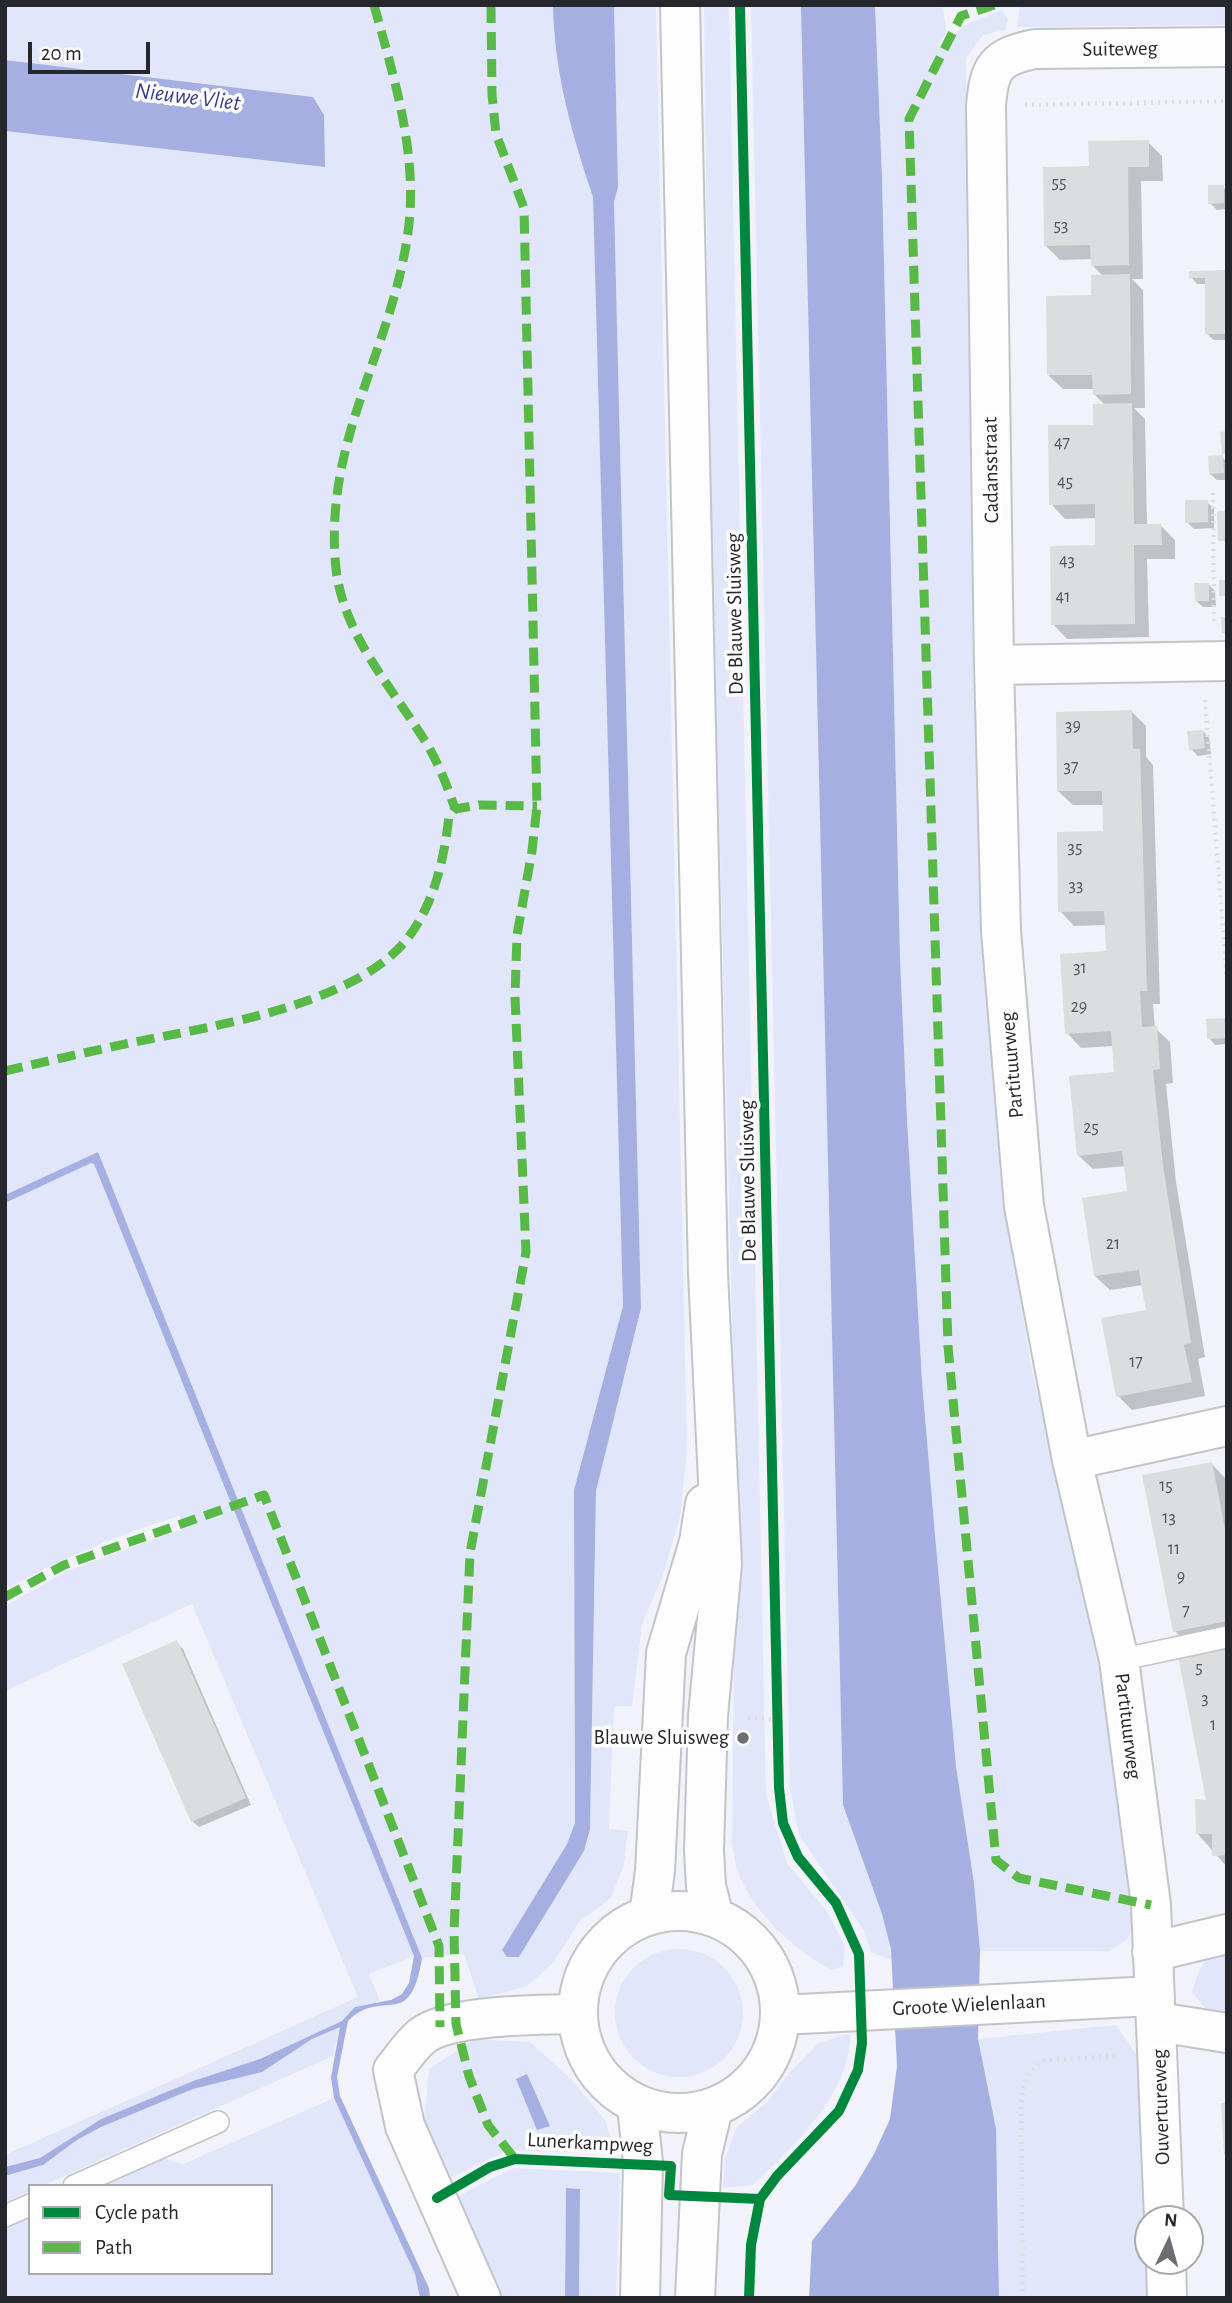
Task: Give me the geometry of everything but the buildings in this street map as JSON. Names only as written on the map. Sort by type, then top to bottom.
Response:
[{"type":"street","name":"De Blauwe Sluisweg","points":[[680,5],[707,1259],[722,1564],[708,1716],[704,1851],[706,1886],[714,1917]]},
{"type":"street","name":"Suiteweg","points":[[1014,54],[1035,49],[1227,47]]},
{"type":"street","name":"Cadansstraat","points":[[994,665],[986,106],[988,80],[998,62],[1014,54]]},
{"type":"street","points":[[994,665],[1215,661]]},
{"type":"street","name":"Partituurweg","points":[[994,665],[1002,930],[1024,1206],[1072,1460],[1119,1660],[1151,1905],[1157,2024]]},
{"type":"street","points":[[1072,1460],[1227,1426]]},
{"type":"street","name":"De Blauwe Sluisweg","points":[[649,1915],[655,1871],[666,1653],[699,1542],[715,1448]]},
{"type":"street","points":[[682,1911],[714,1917],[742,1932],[763,1955],[776,1984],[781,2015],[777,2039],[768,2061],[754,2081],[735,2097],[713,2108],[688,2113],[662,2112],[638,2105],[618,2094],[601,2078],[580,2037],[577,2014],[582,1981],[597,1952],[620,1930],[649,1915],[682,1911]]},
{"type":"street","points":[[1152,1952],[1227,1934]]},
{"type":"street","name":"Groote Wielenlaan","points":[[781,2015],[1074,2000],[1157,2024]]},
{"type":"street","points":[[481,2298],[405,2126],[393,2070],[421,2036],[440,2026],[510,2017],[577,2014]]},
{"type":"street","points":[[1157,2024],[1227,2033]]},
{"type":"street","name":"Ouvertureweg","points":[[1157,2024],[1163,2205]]},
{"type":"street","points":[[638,2105],[643,2163],[640,2298]]},
{"type":"street","points":[[695,2298],[702,2154],[713,2108]]},
{"type":"street","points":[[1166,2275],[1167,2298]]},
{"type":"lane","points":[[1119,1660],[1227,1637]]},
{"type":"lane","points":[[78,2184],[218,2122]]},
{"type":"lane","points":[[5,2216],[28,2206]]},
{"type":"path","points":[[986,106],[1227,101]]},
{"type":"path","points":[[1213,493],[1215,661],[1227,981]]},
{"type":"path","points":[[779,1707],[780,1731]]},
{"type":"path","points":[[1023,2298],[1021,2103],[1027,2075],[1045,2060],[1157,2024]]},
{"type":"shaded area","points":[[5,5],[553,5],[557,55],[566,103],[593,197],[623,1306],[574,1490],[575,1823],[567,1844],[502,1950],[519,1957],[584,1851],[590,1829],[596,1491],[641,1308],[614,202],[618,187],[614,5],[656,5],[687,1450],[680,1517],[663,1575],[642,1624],[632,1706],[614,1706],[609,1829],[628,1831],[624,1864],[611,1898],[579,1922],[554,1962],[527,1986],[479,2000],[464,1954],[422,1958],[98,1153],[5,1195],[5,131],[324,167],[324,115],[313,97],[5,60]]},
{"type":"shaded area","points":[[704,5],[729,5],[766,1795],[787,1863],[826,1910],[845,1946],[843,1967],[832,1970],[791,1942],[755,1904],[739,1875],[732,1843],[736,1475],[709,421]]},
{"type":"shaded area","points":[[751,5],[802,5],[843,1805],[882,1914],[892,1960],[872,1953],[863,1929],[799,1835],[790,1789]]},
{"type":"shaded area","points":[[875,5],[943,5],[946,32],[938,46],[967,24],[1002,10],[1008,19],[1005,30],[983,35],[966,58],[983,962],[1007,1218],[1031,1366],[1097,1657],[1114,1749],[1135,1923],[1127,1940],[1109,1951],[980,1951],[974,1883],[956,1766],[922,1381],[907,1119],[900,958],[882,177]]},
{"type":"shaded area","points":[[1020,5],[1227,5],[1227,25],[1017,27]]},
{"type":"shaded area","points":[[91,1163],[94,1164],[414,1956],[369,1974],[380,2001],[355,2007],[342,2021],[260,2059],[193,2081],[101,2119],[40,2158],[5,2167],[5,2155],[358,1997],[192,1604],[5,1691],[5,1606],[67,1571],[185,1528],[179,1516],[156,1523],[69,1558],[5,1590],[5,1203]]},
{"type":"shaded area","points":[[1227,1948],[1227,2016],[1210,2014],[1192,1992],[1203,1964],[1219,1950]]},
{"type":"shaded area","points":[[679,1949],[703,1954],[724,1968],[738,1989],[743,2013],[738,2037],[724,2058],[703,2072],[679,2077],[655,2072],[634,2058],[620,2037],[615,2013],[620,1989],[634,1968],[655,1954]]},
{"type":"shaded area","points":[[1116,2025],[1140,2060],[1147,2205],[1134,2205],[1134,2275],[1147,2275],[1147,2298],[999,2298],[999,2195],[978,2039]]},
{"type":"shaded area","points":[[340,2027],[333,2056],[46,2184],[28,2184],[28,2192],[5,2202],[5,2176],[43,2165],[77,2140],[101,2127],[193,2089],[262,2072],[312,2039]]},
{"type":"shaded area","points":[[851,2035],[847,2058],[840,2079],[816,2118],[753,2185],[723,2188],[725,2158],[737,2127],[767,2102],[791,2071],[819,2043]]},
{"type":"shaded area","points":[[475,2039],[530,2042],[572,2080],[605,2120],[616,2154],[509,2150],[445,2180],[424,2126],[429,2069]]},
{"type":"shaded area","points":[[334,2098],[415,2274],[420,2298],[5,2298],[5,2225],[28,2215],[28,2275],[273,2275],[273,2184],[96,2184],[162,2154],[170,2161],[183,2164]]},
{"type":"shaded area","points":[[513,2168],[620,2173],[616,2298],[579,2298],[580,2189],[566,2188],[565,2298],[501,2298],[457,2197]]},
{"type":"water","points":[[553,5],[614,5],[618,187],[614,202],[641,1308],[596,1491],[590,1829],[584,1851],[519,1957],[507,1957],[502,1950],[567,1844],[575,1823],[574,1490],[623,1306],[593,197],[578,150],[561,79]]},
{"type":"water","points":[[801,5],[875,5],[882,177],[900,958],[907,1119],[922,1381],[935,1535],[956,1766],[974,1883],[980,1951],[978,2039],[996,2129],[999,2298],[809,2298],[812,2241],[855,2186],[874,2154],[890,2119],[897,2066],[891,1950],[882,1914],[843,1805]]},
{"type":"water","name":"Nieuwe Vliet","points":[[5,60],[313,97],[324,115],[325,167],[5,131]]},
{"type":"water","points":[[98,1152],[422,1958],[417,1981],[403,2002],[361,2011],[348,2021],[337,2077],[340,2096],[429,2288],[430,2298],[420,2298],[415,2274],[334,2098],[331,2077],[340,2027],[312,2039],[262,2072],[193,2089],[101,2127],[77,2140],[43,2165],[5,2176],[5,2167],[40,2158],[101,2119],[193,2081],[260,2059],[342,2021],[355,2007],[391,2000],[402,1994],[409,1983],[414,1956],[94,1164],[91,1163],[5,1203],[5,1195]]},
{"type":"water","points":[[527,2074],[550,2126],[537,2130],[516,2079]]},
{"type":"water","points":[[566,2188],[580,2189],[579,2298],[565,2298]]},
{"type":"marked path","points":[[374,5],[403,121],[408,150],[410,209],[398,281],[348,440],[339,481],[335,524],[336,569],[341,593],[359,638],[430,749],[455,809]]},
{"type":"marked path","points":[[491,5],[492,95],[496,134],[524,208],[537,806],[517,935],[515,996],[526,1252],[470,1553],[454,1932],[456,2024],[469,2076],[488,2125],[515,2159]]},
{"type":"marked path","points":[[994,5],[961,16],[909,119],[948,1346],[996,1860],[1019,1878],[1151,1905]]},
{"type":"marked path","points":[[5,1071],[239,1020],[314,998],[348,984],[378,966],[402,945],[413,931],[435,884],[449,816],[455,809],[479,805],[537,806]]},
{"type":"marked path","points":[[5,1597],[64,1565],[264,1495],[439,1946],[440,2027]]},
{"type":"cycle path","points":[[740,5],[779,1788],[783,1823],[798,1857],[836,1903],[859,1954],[862,2043],[858,2070],[839,2111],[777,2176],[760,2199],[751,2245],[749,2298]]},
{"type":"cycle path","name":"Lunerkampweg","points":[[437,2198],[490,2167],[515,2159],[671,2166],[669,2195],[760,2199]]},
{"type":"place","name":"Blauwe Sluisweg","points":[[743,1738]]}]
